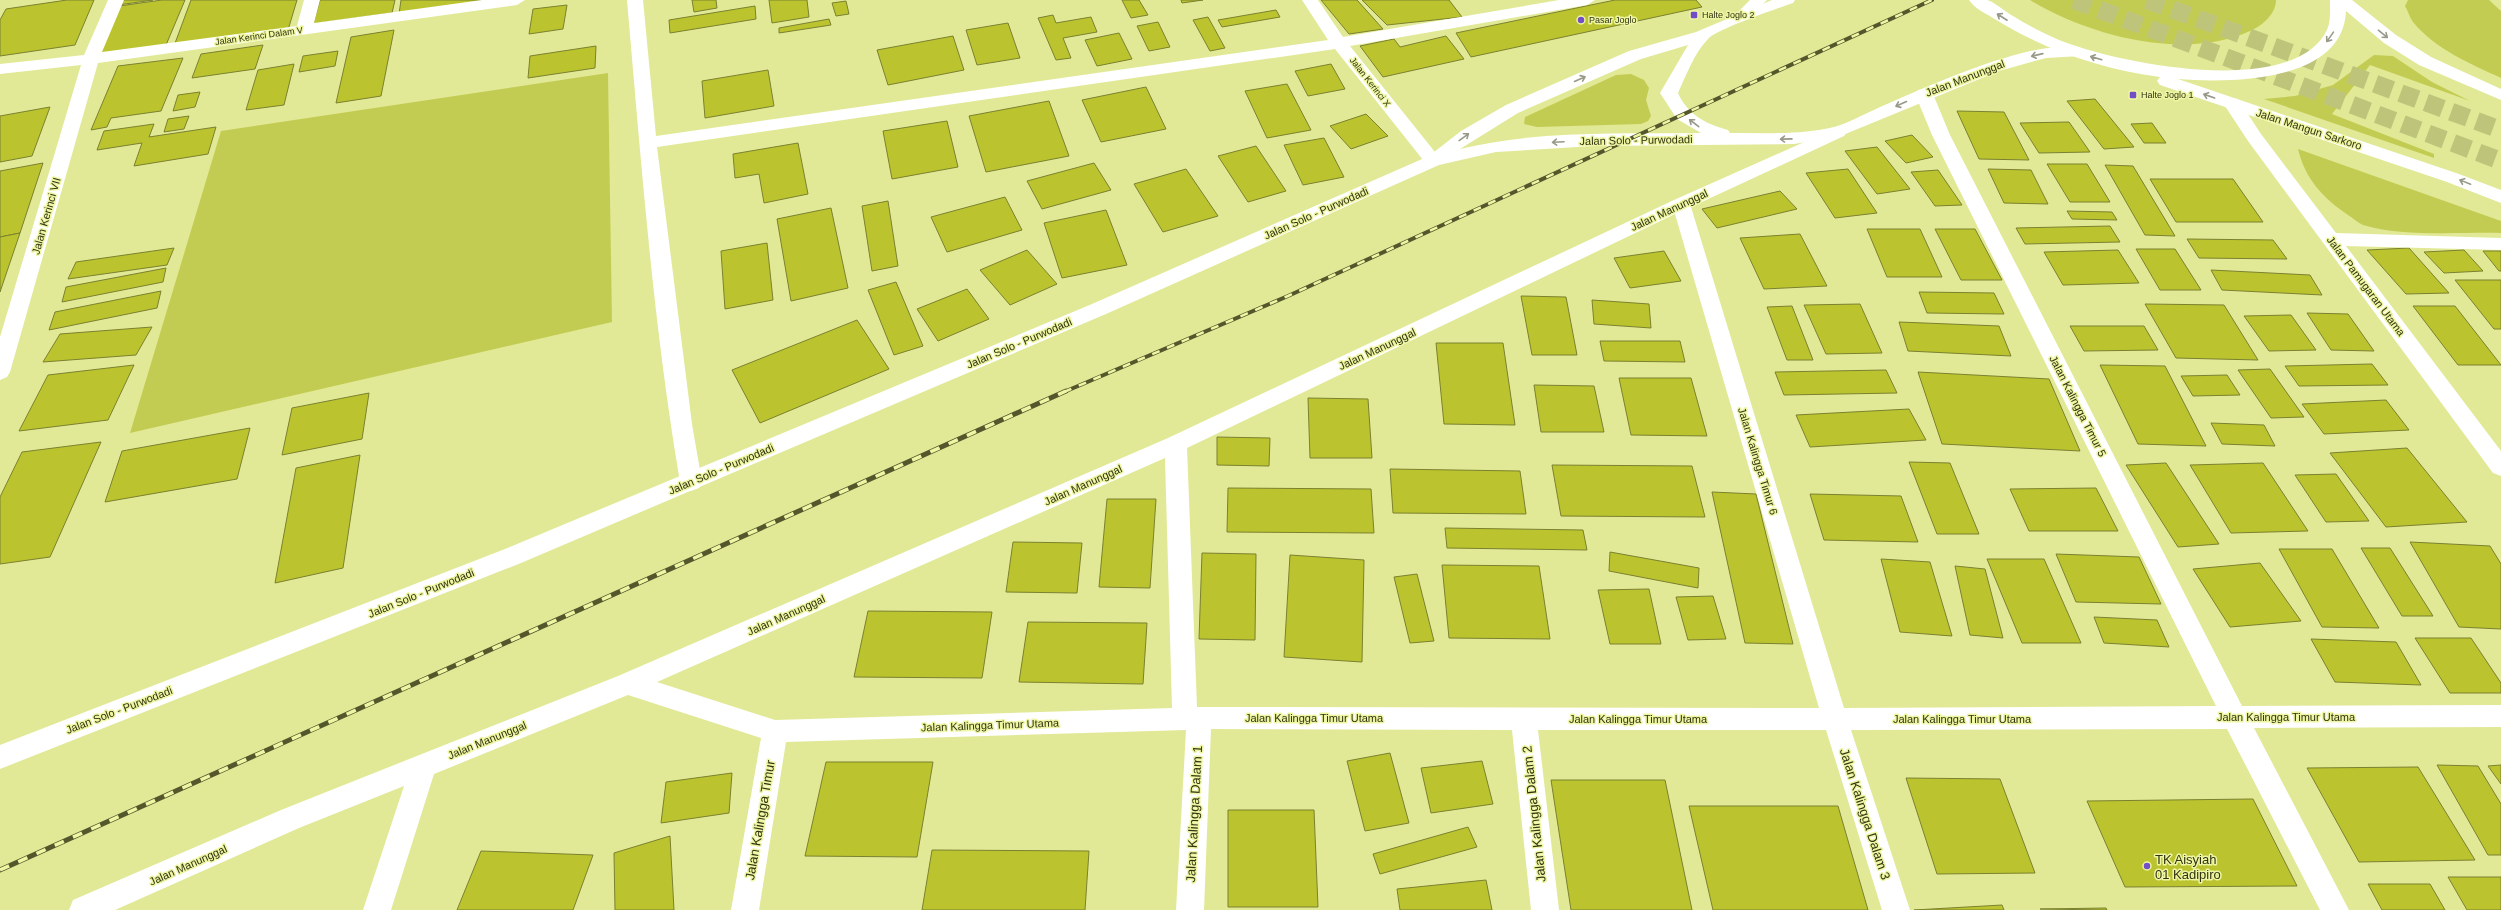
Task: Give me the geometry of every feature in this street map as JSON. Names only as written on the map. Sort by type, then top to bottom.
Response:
[{"type":"main road","name":"Jalan Kerinci VII","points":[[0,372],[91,59],[116,0]]},
{"type":"main road","points":[[304,30],[312,0]]},
{"type":"main road","name":"Jalan Kerinci Dalam V","points":[[0,69],[91,59],[511,0]]},
{"type":"main road","points":[[635,0],[648,143],[681,424],[692,482]]},
{"type":"main road","name":"Jalan Kerinci X","points":[[1310,0],[1339,43],[1433,161]]},
{"type":"main road","points":[[648,143],[1339,43],[1587,0]]},
{"type":"main road","points":[[1741,17],[1759,0]]},
{"type":"main road","name":"Jalan Solo - Purwodadi","points":[[1433,161],[1466,135],[1512,109],[1635,55],[1702,35],[1741,17],[1787,0]]},
{"type":"main road","points":[[1978,0],[2004,18],[2037,36],[2075,52],[2117,64],[2160,72],[2201,76],[2240,75],[2275,70],[2303,60],[2323,47],[2334,30],[2338,12],[2338,0]]},
{"type":"main road","points":[[2342,0],[2390,39],[2425,61],[2501,94]]},
{"type":"main road","name":"Jalan Solo - Purwodadi","points":[[1702,35],[1681,68],[1669,94],[1674,108],[1702,129],[1744,139]]},
{"type":"main road","name":"Jalan Manunggal","points":[[83,910],[290,819],[627,684],[1176,444],[1681,204],[1924,94],[2009,62],[2045,53],[2075,52]]},
{"type":"main road","name":"Jalan Mangun Sarkoro","points":[[2117,64],[2453,178],[2501,197]]},
{"type":"main road","name":"Jalan Kalingga Timur 5","points":[[1924,94],[1941,135],[2235,718],[2335,910]]},
{"type":"main road","name":"Jalan Pamugaran Utama","points":[[2232,104],[2254,137],[2501,467]]},
{"type":"main road","name":"Jalan Solo - Purwodadi","points":[[0,757],[506,559],[692,482],[1099,309],[1433,161],[1496,146],[1594,140],[1794,138],[1838,132]]},
{"type":"main road","name":"Jalan Kalingga Timur 6","points":[[1681,204],[1835,719]]},
{"type":"main road","points":[[2331,239],[2501,244]]},
{"type":"main road","name":"Jalan Kalingga Dalam 1","points":[[1176,444],[1192,719],[1190,910]]},
{"type":"main road","name":"Jalan Kalingga Timur Utama","points":[[627,684],[775,731],[1192,719],[1835,719],[2501,716]]},
{"type":"main road","name":"Jalan Kalingga Dalam 2","points":[[1524,719],[1544,910]]},
{"type":"main road","name":"Jalan Kalingga Dalam 3","points":[[1835,719],[1896,910]]},
{"type":"main road","name":"Jalan Kalingga Timur","points":[[745,910],[775,731]]},
{"type":"main road","points":[[377,910],[423,766]]},
{"type":"green space","points":[[2030,0],[2276,0],[2274,10],[2271,15],[2264,23],[2255,29],[2224,40],[2196,44],[2167,44],[2108,34],[2054,13]]},
{"type":"green space","points":[[2408,0],[2489,0],[2501,11],[2501,78],[2454,55],[2422,32],[2412,20],[2405,6]]},
{"type":"green space","points":[[2374,55],[2393,56],[2432,82],[2470,101],[2370,65],[2332,114],[2434,154],[2434,158],[2264,99],[2295,96],[2333,85]]},
{"type":"green space","points":[[608,73],[612,322],[130,433],[221,131]]},
{"type":"green space","points":[[1631,74],[1644,80],[1649,88],[1646,100],[1651,116],[1648,121],[1641,124],[1537,127],[1524,124],[1525,117],[1616,75]]},
{"type":"green space","points":[[2298,149],[2501,221],[2501,233],[2413,233],[2378,229],[2363,225],[2339,209],[2316,187],[2305,170]]},
{"type":"building","points":[[67,0],[94,0],[75,45],[0,56],[0,20],[6,9]]},
{"type":"building","points":[[120,0],[153,0],[118,5]]},
{"type":"building","points":[[162,0],[185,0],[166,45],[96,54],[119,6]]},
{"type":"building","points":[[191,0],[297,0],[288,30],[174,46]]},
{"type":"building","points":[[320,0],[395,0],[392,13],[313,24]]},
{"type":"building","points":[[401,0],[491,0],[399,14]]},
{"type":"building","points":[[692,0],[716,0],[717,8],[694,12]]},
{"type":"building","points":[[769,0],[807,0],[809,17],[772,23]]},
{"type":"building","points":[[1122,0],[1139,0],[1148,15],[1131,18]]},
{"type":"building","points":[[1181,0],[1203,0],[1182,3]]},
{"type":"building","points":[[1321,0],[1357,0],[1383,29],[1349,34]]},
{"type":"building","points":[[1362,0],[1449,0],[1462,17],[1387,25]]},
{"type":"building","name":"Pasar Joglo","points":[[1615,0],[1696,0],[1702,7],[1471,57],[1456,33]]},
{"type":"building","points":[[846,1],[849,14],[836,16],[832,3]]},
{"type":"building","points":[[567,5],[563,29],[529,34],[533,9]]},
{"type":"building","points":[[755,6],[756,19],[670,33],[669,20]]},
{"type":"building","points":[[1276,10],[1280,17],[1222,27],[1218,20]]},
{"type":"building","points":[[1053,15],[1056,23],[1091,17],[1097,32],[1063,38],[1071,58],[1056,60],[1038,18]]},
{"type":"building","points":[[1208,17],[1225,48],[1210,51],[1193,20]]},
{"type":"building","points":[[829,19],[831,25],[779,33],[779,28]]},
{"type":"building","points":[[1158,22],[1170,47],[1149,51],[1137,26]]},
{"type":"building","points":[[1008,23],[1020,58],[977,65],[966,30]]},
{"type":"building","points":[[394,30],[381,96],[336,103],[351,37]]},
{"type":"building","points":[[1119,33],[1132,59],[1097,66],[1085,40]]},
{"type":"building","points":[[953,36],[964,70],[888,85],[877,50]]},
{"type":"building","points":[[1446,36],[1464,59],[1383,77],[1360,46],[1394,39],[1400,47]]},
{"type":"building","points":[[263,45],[255,69],[192,78],[201,54]]},
{"type":"building","points":[[596,46],[595,68],[528,78],[530,56]]},
{"type":"building","points":[[338,51],[335,66],[299,72],[303,56]]},
{"type":"building","points":[[183,58],[161,111],[111,118],[107,127],[91,130],[118,66]]},
{"type":"building","points":[[294,64],[284,105],[246,110],[258,70]]},
{"type":"building","points":[[1331,64],[1345,89],[1308,96],[1295,71]]},
{"type":"building","points":[[768,70],[774,106],[705,118],[702,81]]},
{"type":"building","points":[[1287,84],[1311,130],[1267,138],[1245,91]]},
{"type":"building","points":[[1146,87],[1166,129],[1101,142],[1082,100]]},
{"type":"building","points":[[200,92],[195,107],[173,111],[178,95]]},
{"type":"building","points":[[2095,99],[2134,147],[2104,149],[2067,101]]},
{"type":"building","points":[[1049,101],[1069,156],[986,172],[969,116]]},
{"type":"building","points":[[50,107],[32,156],[0,162],[0,116]]},
{"type":"building","points":[[1957,111],[2004,112],[2029,160],[1979,159]]},
{"type":"building","points":[[1366,114],[1388,136],[1351,149],[1330,126]]},
{"type":"building","points":[[189,116],[184,129],[164,132],[168,119]]},
{"type":"building","points":[[947,121],[958,167],[892,179],[883,131]]},
{"type":"building","points":[[2069,122],[2090,152],[2039,153],[2020,123]]},
{"type":"building","points":[[2152,123],[2166,143],[2144,143],[2131,124]]},
{"type":"building","points":[[154,124],[149,137],[216,127],[208,154],[134,166],[142,143],[97,150],[104,131]]},
{"type":"building","points":[[1912,135],[1933,157],[1906,163],[1885,141]]},
{"type":"building","points":[[1324,138],[1344,177],[1303,185],[1284,145]]},
{"type":"building","points":[[798,143],[808,194],[764,203],[759,174],[735,178],[733,154]]},
{"type":"building","points":[[1256,146],[1286,191],[1248,202],[1218,156]]},
{"type":"building","points":[[1877,147],[1910,189],[1877,194],[1845,151]]},
{"type":"building","points":[[43,163],[20,233],[0,237],[0,171]]},
{"type":"building","points":[[1094,163],[1111,190],[1042,209],[1027,181]]},
{"type":"building","points":[[2047,164],[2087,164],[2110,202],[2070,202]]},
{"type":"building","points":[[2105,165],[2133,166],[2175,236],[2145,235]]},
{"type":"building","points":[[1186,169],[1218,216],[1163,232],[1134,184]]},
{"type":"building","points":[[1848,169],[1877,213],[1835,218],[1806,173]]},
{"type":"building","points":[[1988,169],[2031,170],[2048,204],[2004,203]]},
{"type":"building","points":[[1938,170],[1962,205],[1935,206],[1911,172]]},
{"type":"building","points":[[2150,179],[2233,179],[2263,222],[2176,222]]},
{"type":"building","points":[[1780,191],[1797,209],[1717,228],[1702,209]]},
{"type":"building","points":[[1005,197],[1022,230],[947,252],[931,217]]},
{"type":"building","points":[[888,201],[898,266],[872,271],[862,206]]},
{"type":"building","points":[[831,208],[848,288],[791,301],[777,219]]},
{"type":"building","points":[[1106,210],[1127,265],[1062,278],[1044,223]]},
{"type":"building","points":[[2067,211],[2112,212],[2117,220],[2072,219]]},
{"type":"building","points":[[2110,226],[2120,242],[2025,244],[2016,228]]},
{"type":"building","points":[[1867,229],[1920,229],[1942,277],[1887,277]]},
{"type":"building","points":[[1935,229],[1975,229],[2002,280],[1961,280]]},
{"type":"building","points":[[20,233],[0,292],[0,237]]},
{"type":"building","points":[[1800,234],[1827,286],[1764,289],[1740,238]]},
{"type":"building","points":[[2187,239],[2273,240],[2287,259],[2199,258]]},
{"type":"building","points":[[767,243],[773,300],[725,309],[721,251]]},
{"type":"building","points":[[174,248],[167,265],[68,279],[76,262]]},
{"type":"building","points":[[2409,248],[2449,293],[2406,294],[2367,250]]},
{"type":"building","points":[[2136,249],[2175,249],[2201,290],[2160,290]]},
{"type":"building","points":[[1027,250],[1057,284],[1010,305],[980,270]]},
{"type":"building","points":[[2118,250],[2139,283],[2063,285],[2044,252]]},
{"type":"building","points":[[2464,250],[2483,271],[2444,273],[2424,252]]},
{"type":"building","points":[[1664,251],[1681,281],[1630,288],[1614,258]]},
{"type":"building","points":[[2483,251],[2501,251],[2501,271],[2499,271]]},
{"type":"building","points":[[166,268],[163,282],[62,302],[66,287]]},
{"type":"building","points":[[2211,270],[2310,275],[2322,295],[2222,290]]},
{"type":"building","points":[[2455,280],[2501,280],[2501,329],[2494,329]]},
{"type":"building","points":[[896,282],[923,346],[894,355],[868,290]]},
{"type":"building","points":[[967,289],[989,319],[938,341],[917,309]]},
{"type":"building","points":[[161,291],[157,308],[49,330],[55,312]]},
{"type":"building","points":[[1919,292],[1994,293],[2004,314],[1927,313]]},
{"type":"building","points":[[1521,296],[1566,297],[1577,355],[1532,355]]},
{"type":"building","points":[[1592,300],[1649,304],[1651,328],[1594,324]]},
{"type":"building","points":[[1860,304],[1882,353],[1826,354],[1804,305]]},
{"type":"building","points":[[2145,304],[2224,305],[2258,360],[2176,358]]},
{"type":"building","points":[[1792,306],[1813,360],[1787,360],[1767,307]]},
{"type":"building","points":[[2413,306],[2455,306],[2501,365],[2458,365]]},
{"type":"building","points":[[2307,313],[2348,314],[2374,351],[2331,350]]},
{"type":"building","points":[[2291,315],[2316,350],[2269,351],[2244,316]]},
{"type":"building","points":[[857,320],[889,369],[760,423],[732,370]]},
{"type":"building","points":[[1899,322],[1999,326],[2011,356],[1908,351]]},
{"type":"building","points":[[2070,326],[2144,326],[2158,350],[2084,351]]},
{"type":"building","points":[[152,327],[136,355],[43,362],[60,334]]},
{"type":"building","points":[[1600,341],[1680,341],[1685,362],[1604,361]]},
{"type":"building","points":[[1436,343],[1503,343],[1515,425],[1444,424]]},
{"type":"building","points":[[2372,364],[2388,385],[2299,386],[2285,366]]},
{"type":"building","points":[[134,365],[108,420],[19,431],[48,375]]},
{"type":"building","points":[[2100,365],[2165,366],[2206,446],[2138,444]]},
{"type":"building","points":[[2270,369],[2304,417],[2271,418],[2238,370]]},
{"type":"building","points":[[1886,370],[1897,393],[1784,395],[1775,372]]},
{"type":"building","points":[[1918,372],[2049,379],[2080,451],[1942,444]]},
{"type":"building","points":[[2227,375],[2240,395],[2193,396],[2181,376]]},
{"type":"building","points":[[1619,378],[1691,378],[1707,436],[1631,435]]},
{"type":"building","points":[[1534,385],[1594,386],[1604,432],[1541,432]]},
{"type":"building","points":[[369,393],[362,439],[282,455],[292,408]]},
{"type":"building","points":[[1308,398],[1368,399],[1372,458],[1310,458]]},
{"type":"building","points":[[2386,400],[2409,430],[2324,434],[2302,404]]},
{"type":"building","points":[[1909,409],[1926,440],[1810,447],[1796,415]]},
{"type":"building","points":[[2211,423],[2264,425],[2275,446],[2222,444]]},
{"type":"building","points":[[250,428],[237,479],[105,502],[122,451]]},
{"type":"building","points":[[1217,437],[1270,438],[1269,466],[1217,465]]},
{"type":"building","points":[[101,442],[50,557],[0,564],[0,497],[22,452]]},
{"type":"building","points":[[2407,448],[2467,522],[2386,527],[2330,453]]},
{"type":"building","points":[[360,455],[343,568],[275,583],[296,468]]},
{"type":"building","points":[[1909,462],[1950,463],[1979,534],[1937,534]]},
{"type":"building","points":[[2166,463],[2219,544],[2178,547],[2126,465]]},
{"type":"building","points":[[2263,463],[2308,531],[2231,533],[2190,465]]},
{"type":"building","points":[[1552,465],[1692,466],[1705,517],[1561,516]]},
{"type":"building","points":[[1390,469],[1520,471],[1526,514],[1393,513]]},
{"type":"building","points":[[2336,474],[2369,521],[2326,522],[2295,475]]},
{"type":"building","points":[[1228,488],[1371,489],[1374,533],[1227,532]]},
{"type":"building","points":[[2096,488],[2118,531],[2029,531],[2010,489]]},
{"type":"building","points":[[1712,492],[1756,494],[1793,644],[1745,643]]},
{"type":"building","points":[[1810,494],[1901,496],[1918,542],[1824,540]]},
{"type":"building","points":[[1107,499],[1156,499],[1150,588],[1099,587]]},
{"type":"building","points":[[1445,528],[1583,530],[1587,550],[1447,548]]},
{"type":"building","points":[[1013,542],[1082,543],[1077,593],[1006,592]]},
{"type":"building","points":[[2410,542],[2490,546],[2501,564],[2501,629],[2459,627]]},
{"type":"building","points":[[2361,548],[2390,548],[2433,616],[2402,616]]},
{"type":"building","points":[[2279,549],[2332,549],[2379,628],[2322,627]]},
{"type":"building","points":[[1610,552],[1699,568],[1698,588],[1609,571]]},
{"type":"building","points":[[1202,553],[1256,554],[1255,640],[1199,639]]},
{"type":"building","points":[[2056,554],[2139,557],[2161,604],[2076,602]]},
{"type":"building","points":[[1290,555],[1364,560],[1362,662],[1284,657]]},
{"type":"building","points":[[1881,559],[1930,562],[1952,636],[1900,632]]},
{"type":"building","points":[[1987,559],[2044,559],[2081,643],[2022,643]]},
{"type":"building","points":[[2260,563],[2301,621],[2230,627],[2193,569]]},
{"type":"building","points":[[1442,565],[1539,566],[1550,639],[1449,638]]},
{"type":"building","points":[[1955,566],[1985,569],[2003,638],[1970,635]]},
{"type":"building","points":[[1417,574],[1434,641],[1410,643],[1394,577]]},
{"type":"building","points":[[1649,589],[1661,644],[1610,644],[1598,590]]},
{"type":"building","points":[[1713,596],[1726,639],[1688,640],[1676,597]]},
{"type":"building","points":[[868,611],[992,612],[982,678],[854,677]]},
{"type":"building","points":[[2094,617],[2157,620],[2169,647],[2104,643]]},
{"type":"building","points":[[1028,622],[1147,623],[1143,684],[1019,682]]},
{"type":"building","points":[[2415,638],[2471,638],[2501,683],[2501,693],[2450,693]]},
{"type":"building","points":[[2311,639],[2396,642],[2421,685],[2335,682]]},
{"type":"building","points":[[1390,753],[1409,823],[1365,831],[1347,761]]},
{"type":"building","points":[[1482,761],[1493,804],[1431,813],[1421,768]]},
{"type":"building","points":[[826,762],[933,762],[917,857],[805,856]]},
{"type":"building","points":[[2437,765],[2478,766],[2501,804],[2501,855],[2488,855]]},
{"type":"building","points":[[2501,765],[2501,784],[2488,766]]},
{"type":"building","points":[[2418,767],[2475,860],[2359,862],[2307,768]]},
{"type":"building","points":[[732,773],[729,813],[661,823],[666,782]]},
{"type":"building","points":[[1906,778],[2000,779],[2035,873],[1937,874]]},
{"type":"building","points":[[1551,780],[1665,780],[1692,910],[1571,910]]},
{"type":"building","points":[[2253,799],[2297,886],[2125,887],[2087,801]]},
{"type":"building","points":[[1689,806],[1838,806],[1868,910],[1713,910]]},
{"type":"building","points":[[1228,810],[1314,810],[1318,907],[1228,907]]},
{"type":"building","points":[[1468,827],[1477,847],[1380,874],[1373,854]]},
{"type":"building","points":[[670,836],[674,910],[615,910],[614,853]]},
{"type":"building","points":[[932,850],[1089,851],[1085,910],[922,910]]},
{"type":"building","points":[[481,851],[593,855],[573,910],[457,910]]},
{"type":"building","points":[[2448,877],[2501,877],[2501,910],[2467,910]]},
{"type":"building","points":[[1486,880],[1492,910],[1400,910],[1397,889]]},
{"type":"building","points":[[2368,884],[2430,884],[2445,910],[2382,910]]},
{"type":"building","points":[[2002,905],[2004,910],[1914,910]]},
{"type":"building","points":[[2106,908],[2107,910],[2040,909]]},
{"type":"tunnel","points":[[2074,0],[2501,161]]},
{"type":"tunnel","points":[[2147,0],[2501,130]]},
{"type":"railway","points":[[1064,392],[1288,296],[1932,0]]},
{"type":"railway","points":[[0,870],[1066,391]]},
{"type":"place","name":"Halte Joglo 2","points":[[1694,15]]},
{"type":"place","name":"Pasar Joglo","points":[[1581,20]]},
{"type":"place","name":"Halte Joglo 1","points":[[2133,95]]},
{"type":"place","name":"TK Aisyiah 01 Kadipiro","points":[[2147,866]]}]
